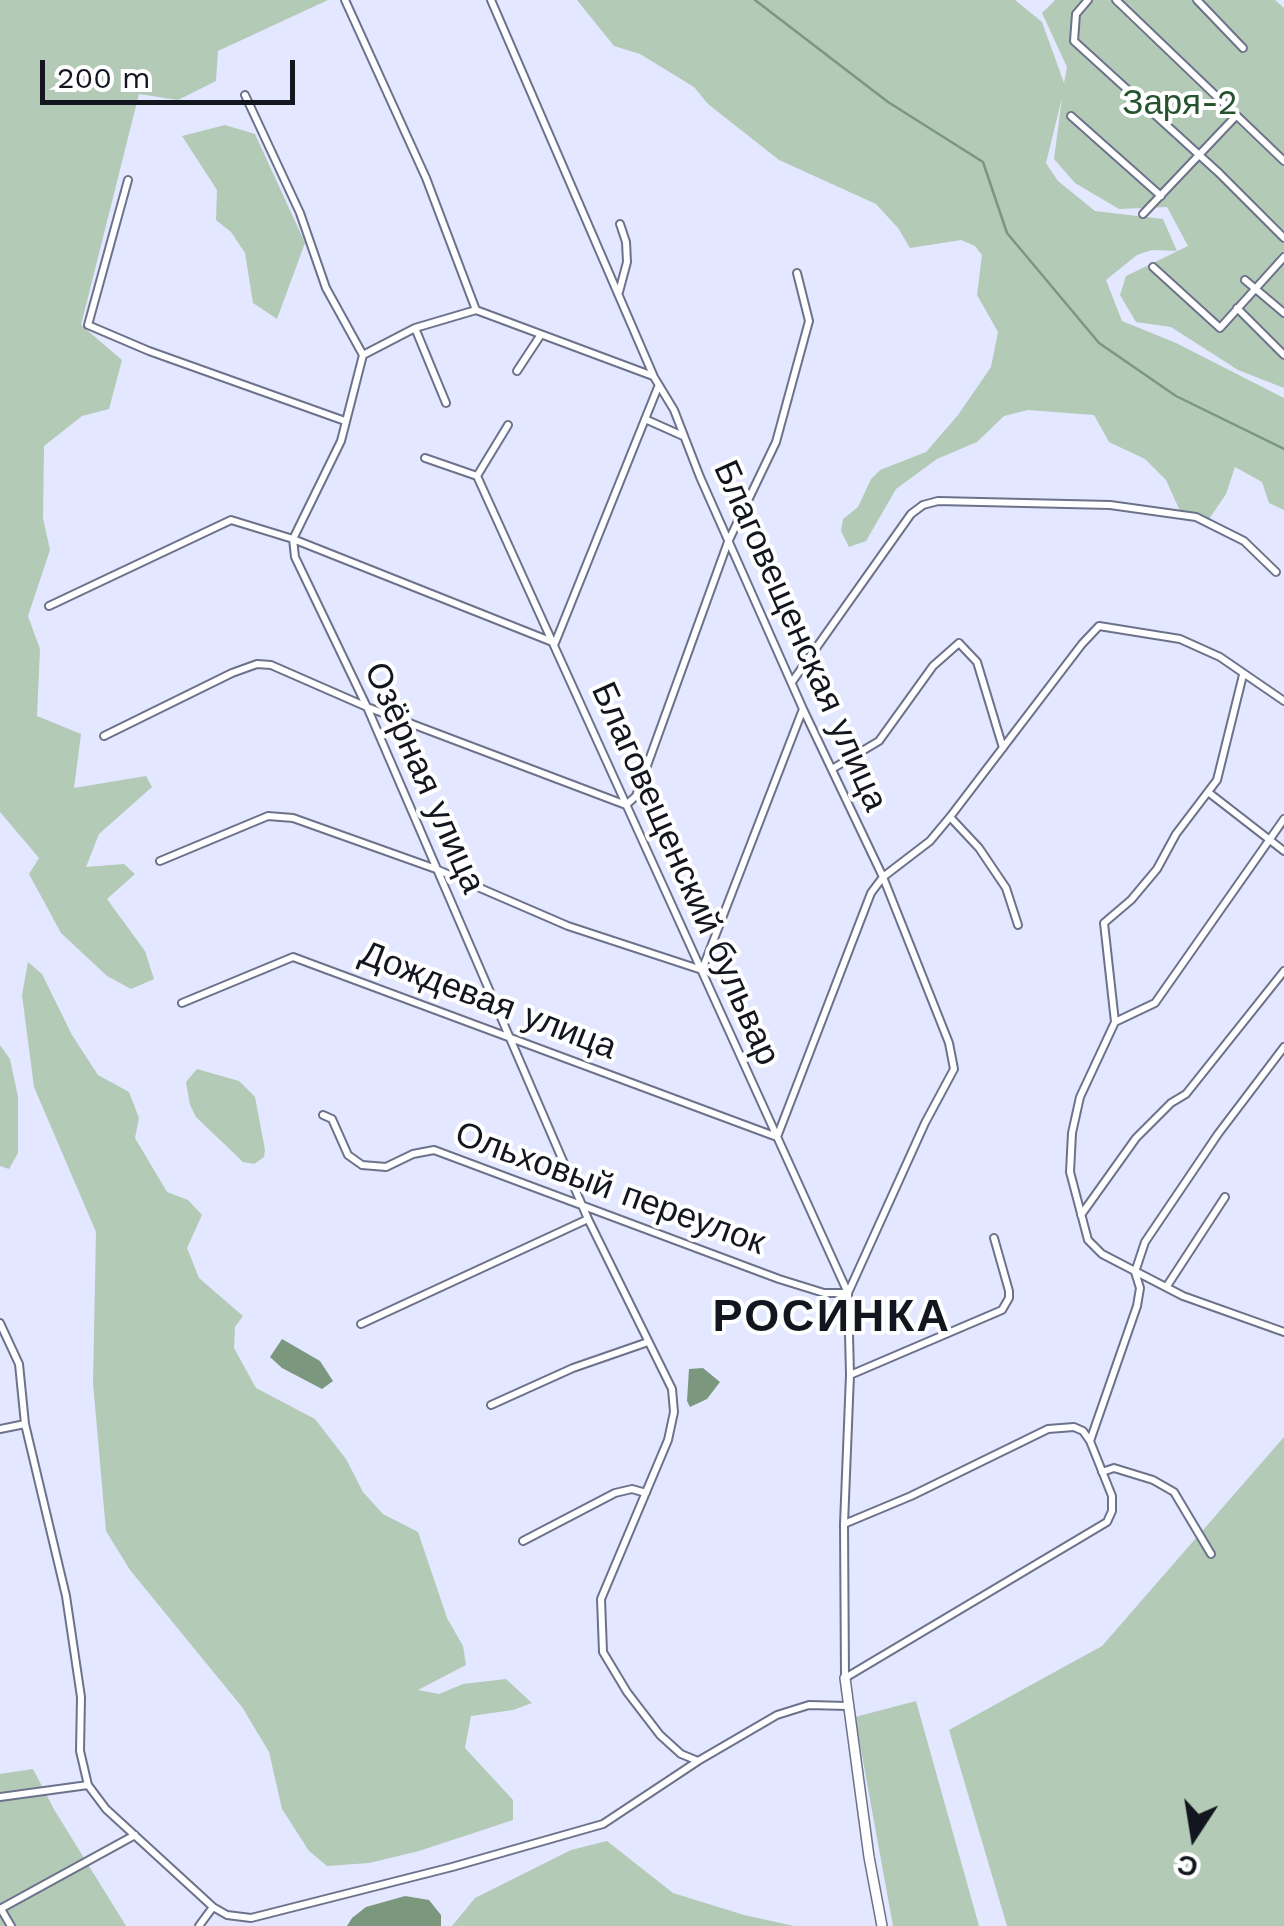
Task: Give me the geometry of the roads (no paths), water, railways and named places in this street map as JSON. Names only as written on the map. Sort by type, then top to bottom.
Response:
[{"type":"street","points":[[345,0],[426,178],[476,310]]},
{"type":"street","name":"Благовещенская улица","points":[[491,0],[658,386],[674,410],[802,710],[883,877],[944,1027],[954,1069],[925,1123],[848,1293]]},
{"type":"street","points":[[1088,0],[1076,14],[1074,42],[1284,238]]},
{"type":"street","points":[[1116,0],[1284,161]]},
{"type":"street","points":[[1198,0],[1243,48]]},
{"type":"street","points":[[245,95],[300,214],[326,288],[363,355],[341,441],[293,539]]},
{"type":"street","points":[[1071,116],[1161,196]]},
{"type":"street","points":[[1143,214],[1236,116]]},
{"type":"street","points":[[128,180],[88,326],[345,421]]},
{"type":"street","points":[[619,294],[627,262],[620,224]]},
{"type":"street","points":[[1153,267],[1220,328],[1284,257]]},
{"type":"street","points":[[104,736],[257,664],[285,670],[366,707],[626,805],[636,796],[728,542],[776,442],[810,320],[796,273]]},
{"type":"street","points":[[1245,280],[1284,313]]},
{"type":"street","points":[[1237,308],[1284,355]]},
{"type":"street","points":[[363,355],[414,328],[476,310],[654,377]]},
{"type":"street","points":[[414,328],[446,403]]},
{"type":"street","points":[[516,370],[540,336]]},
{"type":"street","points":[[49,606],[220,523],[243,522],[555,643],[658,386]]},
{"type":"street","points":[[645,418],[684,437]]},
{"type":"street","points":[[425,458],[477,476],[508,425]]},
{"type":"street","name":"Благовещенский бульвар","points":[[477,476],[848,1293]]},
{"type":"street","points":[[792,682],[911,514],[938,501],[1110,505],[1196,517],[1244,542],[1276,572]]},
{"type":"street","name":"Озёрная улица","points":[[293,539],[295,557],[512,1036],[588,1219],[672,1389],[674,1412],[668,1440],[601,1599],[601,1640],[608,1662],[660,1735],[681,1754],[698,1761]]},
{"type":"street","points":[[777,1136],[870,893],[883,877],[930,841],[1099,626],[1180,638],[1220,656],[1284,701]]},
{"type":"street","points":[[832,768],[879,742],[932,666],[959,642],[977,662],[1003,750]]},
{"type":"street","points":[[1243,675],[1216,780],[1176,834],[1157,870],[1104,923],[1114,1022],[1080,1097],[1072,1133],[1070,1172],[1088,1240],[1102,1254],[1183,1296],[1284,1332]]},
{"type":"street","points":[[160,861],[268,816],[281,816],[436,869],[568,926],[702,970],[802,710]]},
{"type":"street","points":[[1208,792],[1284,851]]},
{"type":"street","points":[[950,817],[979,848],[1006,888],[1018,925]]},
{"type":"street","points":[[1114,1022],[1156,1003],[1284,819]]},
{"type":"street","name":"Дождевая улица","points":[[182,1002],[293,957],[777,1136]]},
{"type":"street","points":[[1081,1215],[1136,1138],[1170,1104],[1186,1094],[1284,971]]},
{"type":"street","points":[[1090,1441],[1138,1306],[1140,1288],[1135,1272],[1144,1242],[1284,1046]]},
{"type":"street","name":"Ольховый переулок","points":[[324,1115],[332,1118],[348,1155],[362,1164],[386,1167],[413,1154],[434,1150],[779,1278],[824,1292],[848,1293]]},
{"type":"street","points":[[1166,1286],[1225,1197]]},
{"type":"street","points":[[362,1324],[588,1219]]},
{"type":"street","points":[[850,1375],[1002,1310],[1009,1291],[994,1238]]},
{"type":"street","points":[[848,1293],[845,1678],[882,1926]]},
{"type":"street","points":[[0,1323],[19,1364],[25,1424],[66,1596],[82,1698],[80,1751],[88,1784],[106,1809],[212,1908],[227,1916],[251,1918],[602,1824],[777,1715],[809,1706],[847,1706]]},
{"type":"street","points":[[491,1405],[573,1368],[648,1342]]},
{"type":"street","points":[[0,1428],[25,1424]]},
{"type":"street","points":[[844,1524],[1048,1429],[1074,1427],[1083,1431],[1112,1496],[1107,1522],[845,1678]]},
{"type":"street","points":[[1102,1472],[1114,1468],[1153,1480],[1174,1492],[1211,1554]]},
{"type":"street","points":[[523,1540],[615,1493],[632,1489],[646,1493]]},
{"type":"street","points":[[0,1797],[88,1784]]},
{"type":"street","points":[[11,1926],[0,1908],[134,1835]]},
{"type":"street","points":[[198,1926],[212,1908]]},
{"type":"waterway","points":[[755,0],[888,102],[983,162],[1007,233],[1099,343],[1176,396],[1284,449]]},
{"type":"district","name":"РОСИНКА","points":[[832,1318]]},
{"type":"park label","name":"Заря-2","points":[[1180,104]]}]
